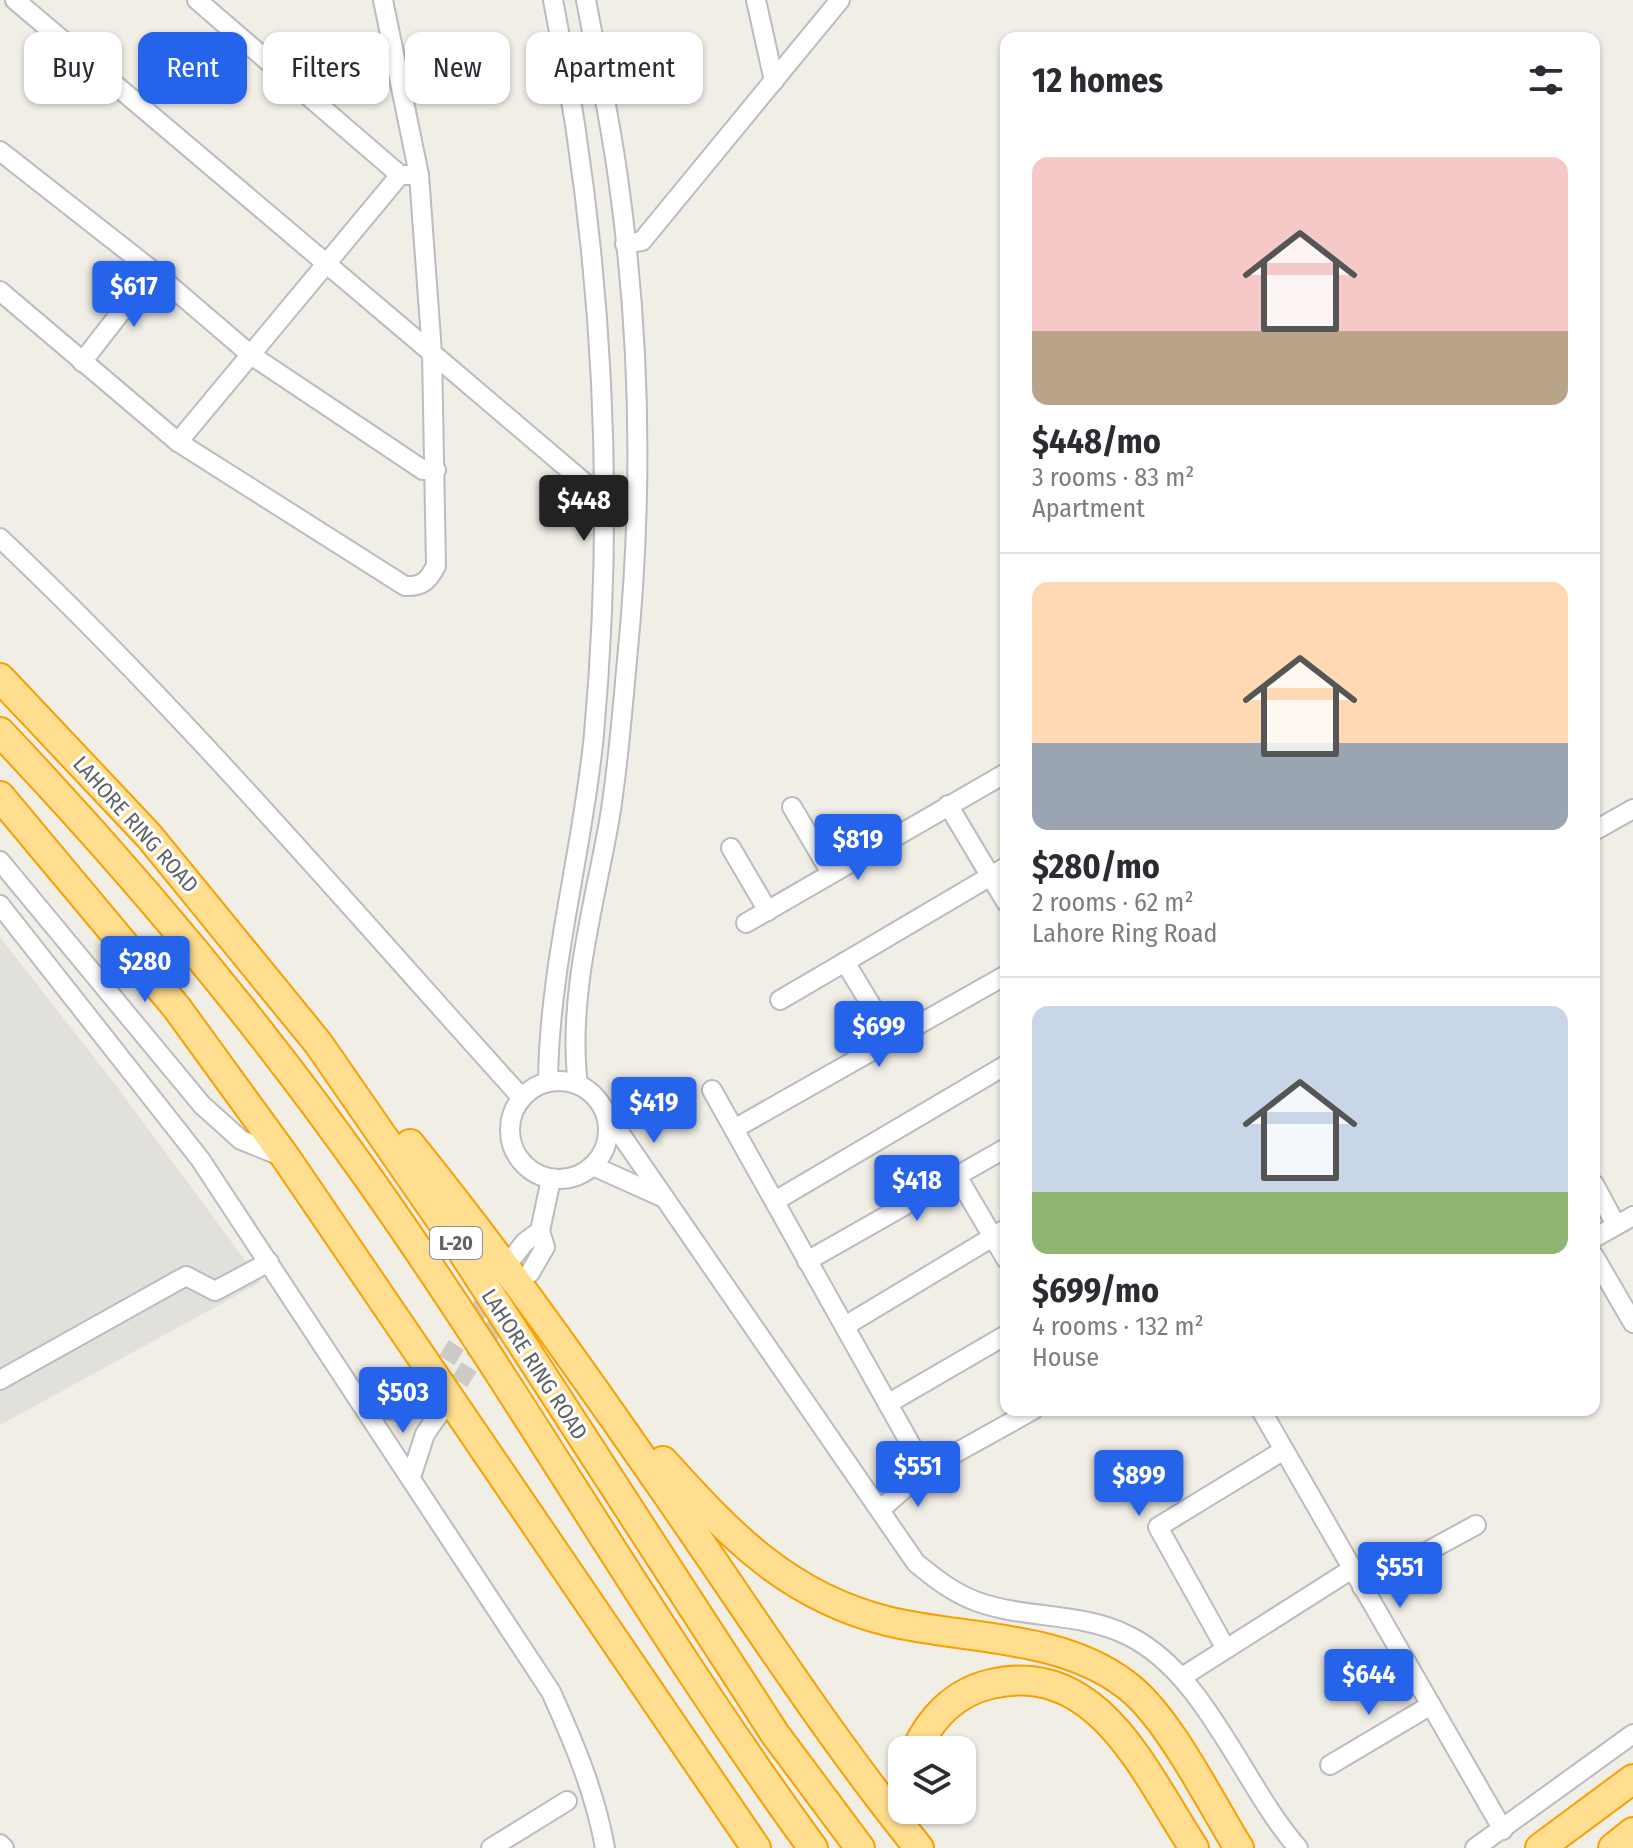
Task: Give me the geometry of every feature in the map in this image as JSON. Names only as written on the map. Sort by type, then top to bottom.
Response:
[{"type":"highway","name":"LAHORE RING ROAD","points":[[0,678],[149,836],[318,1043],[451,1235],[775,1734],[860,1848]]},
{"type":"highway","name":"LAHORE RING ROAD","points":[[0,732],[124,865],[185,937],[369,1178],[686,1666],[813,1848]]},
{"type":"highway","points":[[0,796],[177,1008],[286,1158],[756,1848]]},
{"type":"highway","points":[[318,1043],[383,1110],[489,1242],[670,1498],[805,1699],[918,1847]]},
{"type":"highway","points":[[569,1357],[707,1513],[770,1567],[829,1600],[886,1621],[1080,1658],[1126,1684],[1145,1701],[1172,1739],[1239,1848]]},
{"type":"highway","points":[[923,1736],[927,1727],[950,1703],[976,1687],[1013,1679],[1041,1681],[1066,1688],[1109,1720],[1194,1848]]},
{"type":"highway","points":[[1540,1848],[1633,1779]]},
{"type":"highway","points":[[723,1800],[732,1848]]},
{"type":"highway","points":[[912,1824],[918,1847]]},
{"type":"highway","points":[[1613,1848],[1633,1832]]},
{"type":"street","points":[[15,0],[606,501]]},
{"type":"street","points":[[197,0],[400,175],[419,175]]},
{"type":"street","points":[[0,291],[178,442],[405,586],[418,587],[429,580],[436,566],[436,470],[432,353],[419,175],[383,0]]},
{"type":"street","points":[[548,1082],[550,1023],[593,737],[604,602],[606,501],[597,306],[575,121],[553,0]]},
{"type":"street","points":[[578,1085],[576,1034],[586,952],[611,810],[639,519],[636,357],[625,244],[586,0]]},
{"type":"street","points":[[756,0],[774,81]]},
{"type":"street","points":[[625,244],[642,241],[840,0]]},
{"type":"street","points":[[575,121],[606,115]]},
{"type":"street","points":[[2,155],[153,271],[251,355],[423,470],[436,470]]},
{"type":"street","points":[[178,442],[400,175]]},
{"type":"street","points":[[82,362],[153,271]]},
{"type":"street","points":[[0,538],[73,607],[200,740],[522,1098]]},
{"type":"street","points":[[746,923],[1000,776]]},
{"type":"street","points":[[780,1000],[999,872],[948,805]]},
{"type":"street","points":[[792,807],[831,873]]},
{"type":"street","points":[[1600,828],[1633,809]]},
{"type":"street","points":[[731,848],[768,911]]},
{"type":"street","points":[[0,861],[202,1105],[241,1140],[286,1158]]},
{"type":"street","points":[[0,905],[200,1159],[366,1406],[551,1692],[581,1760],[598,1812],[605,1848]]},
{"type":"street","points":[[845,962],[891,1038]]},
{"type":"street","points":[[734,1129],[1000,978]]},
{"type":"street","points":[[775,1201],[1000,1069]]},
{"type":"street","points":[[606,1113],[608,1142],[593,1166],[574,1178],[551,1179],[527,1167],[511,1141],[510,1126],[522,1098],[548,1082],[578,1085],[592,1093],[668,1201],[916,1563],[948,1589],[980,1603],[1096,1622],[1130,1636],[1182,1677],[1298,1848]]},
{"type":"street","points":[[712,1090],[925,1470]]},
{"type":"street","points":[[807,1261],[1000,1151]]},
{"type":"street","points":[[593,1166],[668,1201]]},
{"type":"street","points":[[845,1326],[1000,1233],[957,1176]]},
{"type":"street","points":[[530,1273],[545,1247],[540,1231],[551,1179]]},
{"type":"street","points":[[1600,1195],[1616,1225]]},
{"type":"street","points":[[1600,1234],[1633,1216]]},
{"type":"street","points":[[514,1256],[525,1242],[540,1231]]},
{"type":"street","points":[[0,1380],[186,1276],[215,1291],[269,1262]]},
{"type":"street","points":[[1600,1266],[1633,1323]]},
{"type":"street","points":[[889,1403],[1000,1338]]},
{"type":"street","points":[[403,1412],[421,1399]]},
{"type":"street","points":[[366,1406],[403,1412],[425,1434]]},
{"type":"street","points":[[411,1477],[425,1434],[439,1414]]},
{"type":"street","points":[[880,1510],[925,1470],[1022,1416]]},
{"type":"street","points":[[1264,1416],[1503,1830]]},
{"type":"street","points":[[1226,1649],[1158,1527],[1284,1450]]},
{"type":"street","points":[[1362,1587],[1476,1525]]},
{"type":"street","points":[[1182,1677],[1352,1569]]},
{"type":"street","points":[[1330,1765],[1431,1705]]},
{"type":"street","points":[[1475,1848],[1633,1734]]},
{"type":"street","points":[[491,1848],[567,1801]]},
{"type":"shaded area","points":[[0,937],[118,1088],[261,1282],[0,1425]]},
{"type":"tunnel","points":[[432,1383],[494,1287]]},
{"type":"tunnel","points":[[445,1405],[506,1309]]}]
